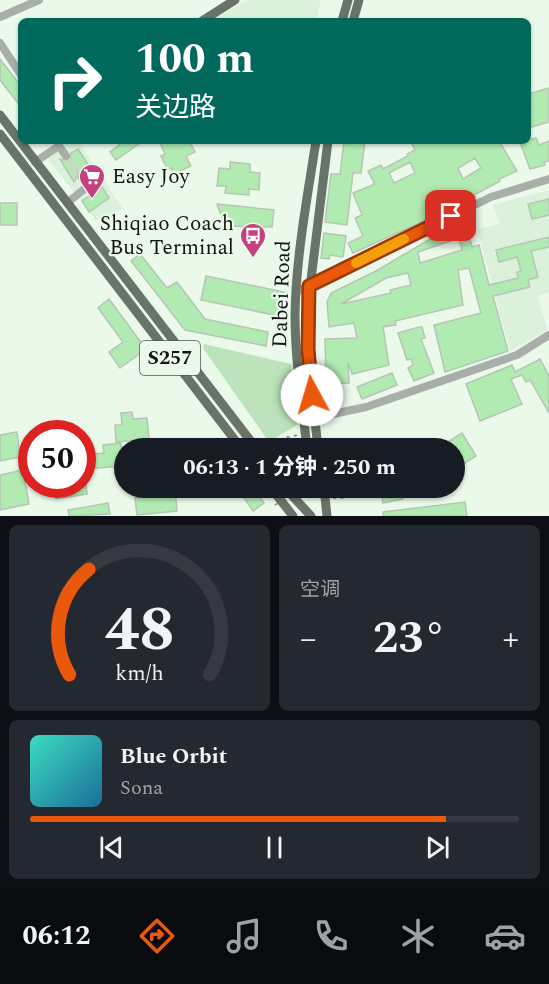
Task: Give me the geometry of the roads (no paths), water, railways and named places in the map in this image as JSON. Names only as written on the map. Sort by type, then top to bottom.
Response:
[{"type":"main road","points":[[207,18],[235,0]]},
{"type":"main road","points":[[343,18],[348,0]]},
{"type":"main road","points":[[354,18],[361,0]]},
{"type":"main road","name":"S257","points":[[0,115],[18,137]]},
{"type":"main road","points":[[0,129],[18,138]]},
{"type":"main road","name":"S257","points":[[0,134],[233,438]]},
{"type":"main road","name":"S257","points":[[23,144],[248,438]]},
{"type":"main road","name":"Dabei Road","points":[[306,438],[297,356],[296,292],[316,144]]},
{"type":"main road","name":"Dabei Road","points":[[317,438],[309,366],[309,286],[328,144]]},
{"type":"main road","points":[[279,498],[293,516]]},
{"type":"main road","points":[[295,498],[311,516]]},
{"type":"main road","points":[[300,498],[304,516]]},
{"type":"main road","points":[[325,498],[327,516]]},
{"type":"street","points":[[0,17],[39,0]]},
{"type":"street","points":[[0,43],[18,70]]},
{"type":"street","points":[[35,162],[60,146],[66,156]]},
{"type":"street","points":[[68,203],[88,186],[82,178]]},
{"type":"street","points":[[296,292],[491,197],[549,179]]},
{"type":"street","points":[[314,418],[366,407],[517,354],[549,335]]},
{"type":"tunnel","points":[[66,156],[82,178]]},
{"type":"place","name":"Easy Joy","points":[[92,200]]},
{"type":"place","name":"Shiqiao Coach Bus Terminal","points":[[253,259]]}]
